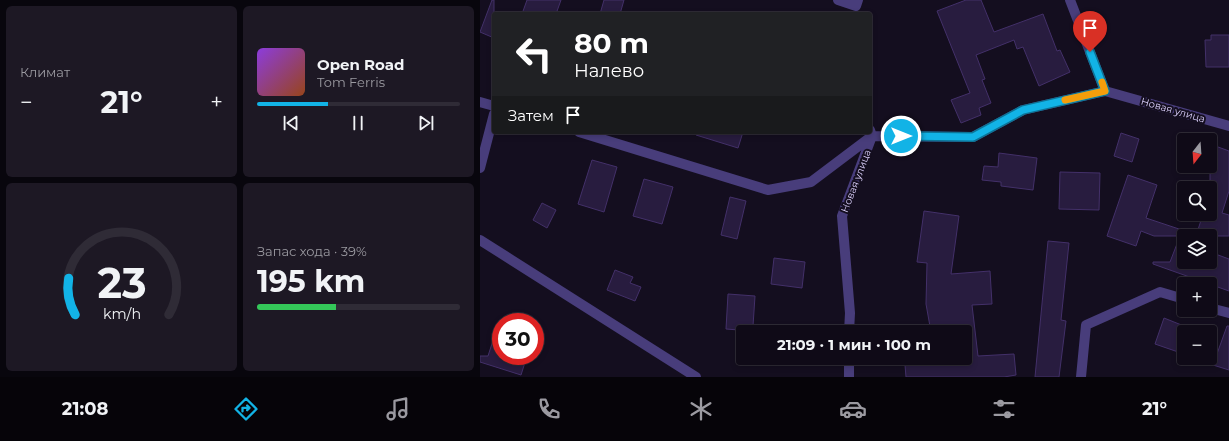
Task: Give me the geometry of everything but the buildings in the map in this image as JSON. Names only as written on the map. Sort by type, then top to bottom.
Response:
[{"type":"street","points":[[838,0],[856,7]]},
{"type":"street","points":[[1070,0],[1105,91]]},
{"type":"street","name":"Новая улица","points":[[872,133],[973,137],[1023,110],[1105,91],[1229,126]]},
{"type":"street","points":[[480,102],[492,105]]},
{"type":"street","points":[[480,168],[492,122]]},
{"type":"street","points":[[586,134],[768,190],[811,182],[870,134]]},
{"type":"street","name":"Новая улица","points":[[849,325],[850,312],[842,216],[871,134]]},
{"type":"street","points":[[480,240],[696,377]]},
{"type":"street","points":[[1081,377],[1086,325],[1160,292],[1177,298]]},
{"type":"street","points":[[1217,310],[1229,313]]},
{"type":"street","points":[[849,365],[849,377]]},
{"type":"slow traffic","points":[[1065,100],[1105,91],[1102,82]]},
{"type":"route","points":[[901,136],[973,137],[1023,110],[1105,91],[1090,52]]}]
